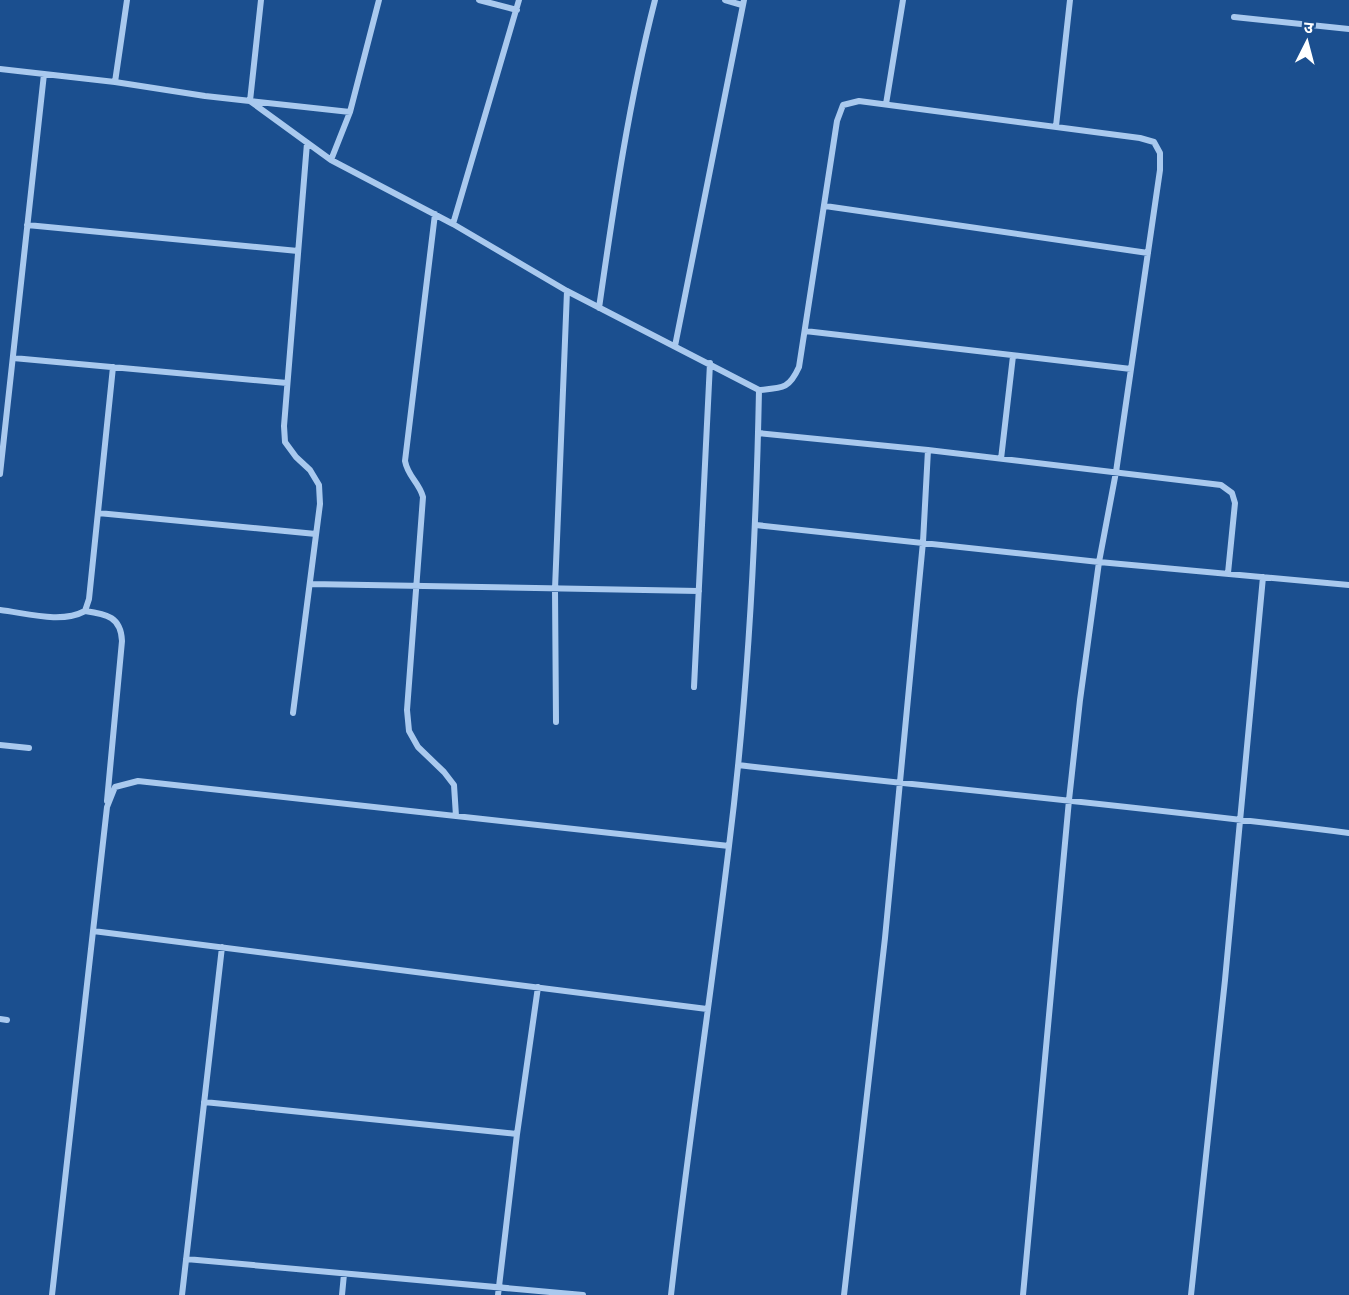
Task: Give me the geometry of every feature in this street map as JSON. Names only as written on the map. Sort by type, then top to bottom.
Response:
[{"type":"street","points":[[115,82],[127,0]]},
{"type":"street","points":[[250,101],[261,0]]},
{"type":"street","points":[[331,160],[350,112],[379,0]]},
{"type":"street","points":[[479,0],[517,10]]},
{"type":"street","points":[[453,224],[519,0]]},
{"type":"street","points":[[599,308],[617,185],[644,42],[655,0]]},
{"type":"street","points":[[675,346],[743,2],[725,0]]},
{"type":"street","points":[[886,104],[903,0]]},
{"type":"street","points":[[1056,126],[1070,0]]},
{"type":"street","points":[[1234,17],[1349,29]]},
{"type":"street","points":[[0,69],[115,82],[205,96],[350,112]]},
{"type":"street","points":[[0,474],[3,412],[13,358],[44,74]]},
{"type":"street","points":[[250,101],[331,160],[435,214],[567,291],[759,390],[778,388],[792,382],[799,368],[837,121],[843,105],[859,101],[886,104],[1056,126],[1154,142],[1160,153],[1160,170],[1116,472],[1099,562],[1069,800],[1023,1295]]},
{"type":"street","points":[[293,713],[320,504],[319,484],[310,470],[285,442],[287,383],[307,143]]},
{"type":"street","points":[[825,206],[1148,253]]},
{"type":"street","points":[[435,214],[405,461],[407,471],[420,487],[423,497],[407,710],[409,731],[418,747],[454,785],[456,816]]},
{"type":"street","points":[[27,225],[298,251]]},
{"type":"street","points":[[556,722],[555,589],[567,291]]},
{"type":"street","points":[[805,331],[1131,369]]},
{"type":"street","points":[[1001,459],[1013,356]]},
{"type":"street","points":[[13,358],[287,383]]},
{"type":"street","points":[[694,687],[710,363]]},
{"type":"street","points":[[85,611],[113,367]]},
{"type":"street","points":[[671,1295],[738,765],[756,525],[759,390]]},
{"type":"street","points":[[759,433],[928,450],[1221,485],[1232,493],[1235,503],[1228,573]]},
{"type":"street","points":[[844,1295],[885,938],[923,542],[928,450]]},
{"type":"street","points":[[98,513],[316,534]]},
{"type":"street","points":[[756,525],[1099,562],[1349,585]]},
{"type":"street","points":[[1191,1295],[1263,577]]},
{"type":"street","points":[[310,584],[699,591]]},
{"type":"street","points":[[0,610],[59,617],[75,617],[85,611],[102,614],[115,620],[122,629],[107,807],[52,1295]]},
{"type":"street","points":[[0,745],[29,748]]},
{"type":"street","points":[[738,765],[1240,819],[1349,833]]},
{"type":"street","points":[[107,807],[115,787],[138,780],[729,846]]},
{"type":"street","points":[[93,931],[707,1009]]},
{"type":"street","points":[[182,1295],[222,947]]},
{"type":"street","points":[[498,1295],[517,1134],[538,987]]},
{"type":"street","points":[[204,1102],[517,1134]]},
{"type":"street","points":[[186,1259],[583,1295]]},
{"type":"street","points":[[342,1295],[344,1274]]}]
